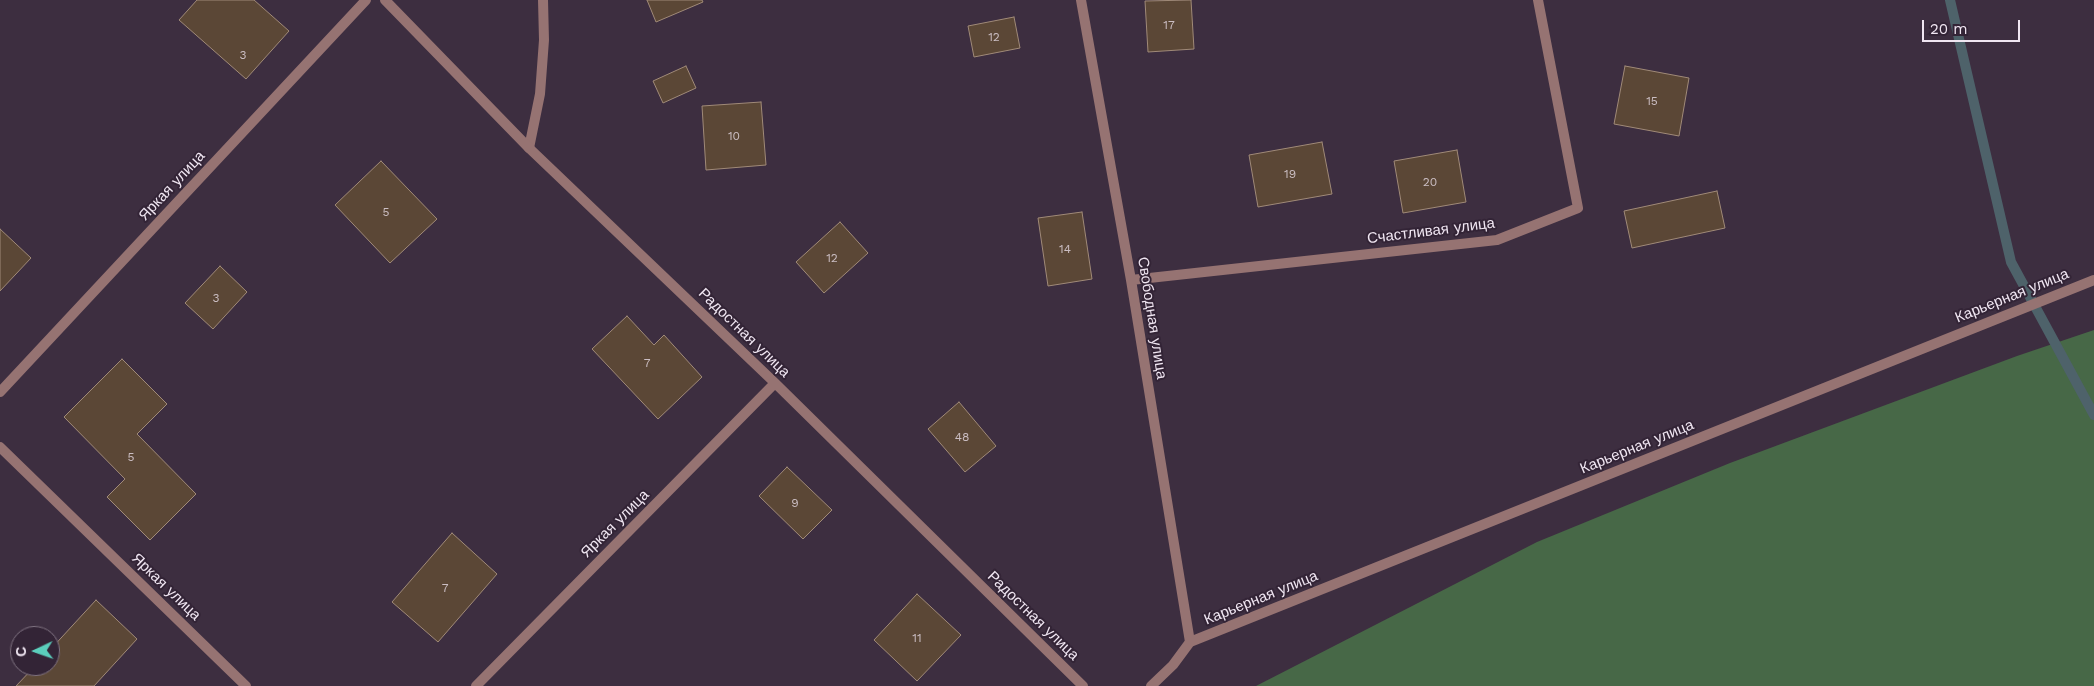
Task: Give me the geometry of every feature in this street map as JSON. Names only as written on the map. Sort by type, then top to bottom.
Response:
[{"type":"street","name":"Яркая улица","points":[[0,392],[366,0]]},
{"type":"street","name":"Радостная улица","points":[[385,0],[529,148],[774,383],[1083,686]]},
{"type":"street","points":[[529,148],[540,94],[544,40],[543,0]]},
{"type":"street","name":"Свободная улица","points":[[1081,0],[1131,280],[1190,642]]},
{"type":"street","name":"Счастливая улица","points":[[1131,280],[1496,240],[1578,208],[1538,0]]},
{"type":"street","name":"Карьерная улица","points":[[1190,642],[2094,280]]},
{"type":"street","name":"Яркая улица","points":[[476,686],[774,383]]},
{"type":"street","name":"Яркая улица","points":[[0,447],[246,686]]},
{"type":"street","points":[[1150,686],[1173,666],[1190,642]]},
{"type":"green space","points":[[2094,330],[2094,686],[1256,686],[1537,542],[1730,463],[2017,356]]},
{"type":"building","points":[[197,0],[254,0],[289,31],[246,79],[179,20]]},
{"type":"building","points":[[647,0],[702,0],[703,2],[656,22]]},
{"type":"building","points":[[1191,0],[1194,49],[1148,52],[1145,1]]},
{"type":"building","points":[[1014,17],[1020,48],[974,57],[968,26]]},
{"type":"building","points":[[686,66],[696,88],[663,103],[653,81]]},
{"type":"building","points":[[1625,66],[1689,78],[1679,136],[1614,124]]},
{"type":"building","points":[[761,102],[766,165],[706,170],[702,106]]},
{"type":"building","points":[[1322,142],[1332,194],[1258,207],[1249,155]]},
{"type":"building","points":[[1457,150],[1466,202],[1403,213],[1394,161]]},
{"type":"building","points":[[381,161],[437,219],[390,263],[335,205]]},
{"type":"building","points":[[1717,191],[1725,228],[1632,248],[1624,211]]},
{"type":"building","points":[[1082,212],[1092,279],[1048,286],[1038,218]]},
{"type":"building","points":[[840,222],[868,253],[824,293],[796,262]]},
{"type":"building","points":[[0,229],[31,258],[0,291]]},
{"type":"building","points":[[220,266],[247,292],[213,329],[185,303]]},
{"type":"building","points":[[627,316],[654,345],[664,335],[702,377],[658,419],[592,349]]},
{"type":"building","points":[[122,359],[167,404],[137,434],[196,494],[150,540],[107,497],[125,479],[64,417]]},
{"type":"building","points":[[959,402],[996,446],[965,472],[928,429]]},
{"type":"building","points":[[787,467],[832,510],[803,539],[759,496]]},
{"type":"building","points":[[452,533],[497,574],[438,642],[392,602]]},
{"type":"building","points":[[917,594],[961,635],[917,681],[874,640]]},
{"type":"building","points":[[96,600],[137,639],[94,686],[16,686],[26,676],[60,676],[60,639]]},
{"type":"waterway","points":[[1950,0],[2011,262],[2094,415]]}]
